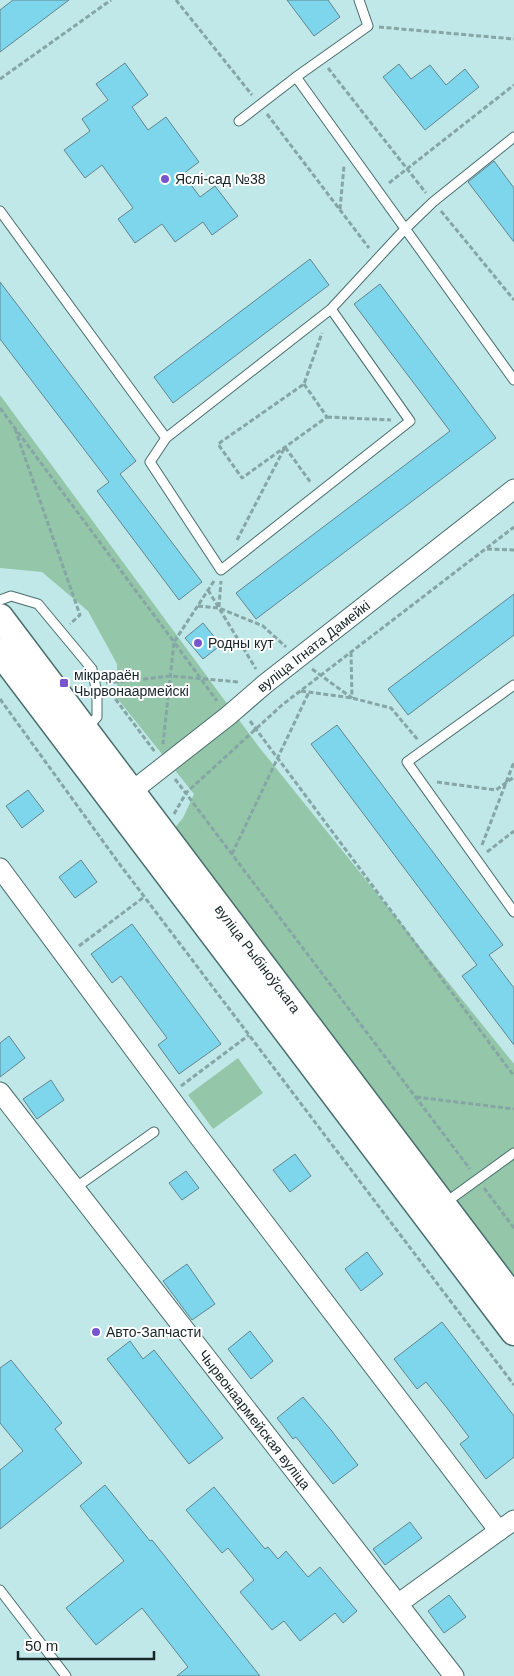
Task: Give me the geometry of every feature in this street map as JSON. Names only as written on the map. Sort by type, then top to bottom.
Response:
[{"type":"main road","name":"вуліца Рыбіноўскага","points":[[0,617],[77,737],[152,836],[443,1204],[514,1299]]},
{"type":"main road","name":"вуліца Рыбіноўскага","points":[[0,652],[77,737]]},
{"type":"main road","name":"вуліца Рыбіноўскага","points":[[152,836],[514,1332]]},
{"type":"street","name":"вуліца Ігната Дамейкі","points":[[123,798],[514,489]]},
{"type":"street","points":[[0,868],[168,1096],[507,1525],[399,1603]]},
{"type":"street","name":"Чырвонаармейская вуліца","points":[[0,1092],[454,1676]]},
{"type":"lane","points":[[239,122],[296,77],[368,26],[359,0]]},
{"type":"lane","points":[[296,77],[514,380]]},
{"type":"lane","points":[[330,309],[410,421],[221,570],[150,462],[166,438],[330,309],[378,260],[405,229],[434,202],[514,137]]},
{"type":"lane","points":[[0,211],[166,438]]},
{"type":"lane","points":[[0,600],[11,596],[38,604],[92,669],[98,693],[97,718],[77,737]]},
{"type":"lane","points":[[514,685],[407,762],[514,912]]},
{"type":"lane","points":[[75,1188],[154,1132]]},
{"type":"lane","points":[[443,1204],[514,1153]]},
{"type":"lane","points":[[0,1590],[66,1676]]},
{"type":"path","points":[[0,79],[111,0]]},
{"type":"path","points":[[176,0],[260,105],[378,260]]},
{"type":"path","points":[[368,26],[514,39]]},
{"type":"path","points":[[322,60],[514,300]]},
{"type":"path","points":[[378,192],[514,85]]},
{"type":"path","points":[[340,209],[346,148]]},
{"type":"path","points":[[330,309],[304,384],[218,444],[242,478],[327,417],[410,421]]},
{"type":"path","points":[[304,384],[327,417]]},
{"type":"path","points":[[0,408],[201,679],[234,711],[256,728],[514,1076]]},
{"type":"path","points":[[14,426],[80,616],[61,632]]},
{"type":"path","points":[[285,447],[318,494]]},
{"type":"path","points":[[108,690],[156,754],[162,746],[174,642],[221,570],[285,447]]},
{"type":"path","points":[[118,862],[169,823],[186,793],[282,705],[514,527]]},
{"type":"path","points":[[486,548],[514,550]]},
{"type":"path","points":[[219,608],[221,570]]},
{"type":"path","points":[[208,590],[265,684],[282,705]]},
{"type":"path","points":[[198,606],[219,608],[262,626],[298,658],[352,698]]},
{"type":"path","points":[[352,652],[352,698]]},
{"type":"path","points":[[96,684],[171,676],[265,684]]},
{"type":"path","points":[[300,691],[352,698],[391,708],[425,749]]},
{"type":"path","points":[[232,854],[279,759],[309,692]]},
{"type":"path","points":[[0,699],[144,897],[514,1385]]},
{"type":"path","points":[[477,860],[514,762]]},
{"type":"path","points":[[165,765],[514,1228]]},
{"type":"path","points":[[420,780],[496,790],[514,777]]},
{"type":"path","points":[[477,860],[514,831]]},
{"type":"path","points":[[65,956],[144,897]]},
{"type":"path","points":[[168,1096],[249,1035]]},
{"type":"path","points":[[415,1097],[514,1109]]},
{"type":"green space","points":[[0,395],[259,747],[514,1064],[514,1291],[166,838],[183,818],[194,794],[117,698],[117,664],[88,611],[42,572],[0,568]]},
{"type":"green space","points":[[238,1058],[263,1093],[213,1129],[188,1095]]},
{"type":"building","points":[[13,0],[69,0],[0,52],[0,10]]},
{"type":"building","points":[[287,0],[328,0],[340,17],[314,36]]},
{"type":"building","points":[[125,63],[148,95],[132,107],[148,130],[166,117],[199,162],[183,174],[200,197],[215,186],[238,216],[212,235],[203,222],[175,242],[162,224],[135,243],[118,219],[133,208],[102,165],[85,178],[64,150],[90,131],[82,119],[108,100],[96,84]]},
{"type":"building","points":[[399,64],[411,79],[430,65],[446,85],[465,69],[479,87],[425,130],[383,77]]},
{"type":"building","points":[[494,161],[514,188],[514,242],[468,182]]},
{"type":"building","points":[[310,259],[329,285],[173,403],[154,377]]},
{"type":"building","points":[[0,282],[136,461],[120,474],[202,582],[179,600],[97,491],[109,482],[0,339]]},
{"type":"building","points":[[380,284],[496,438],[256,619],[236,593],[450,431],[354,304]]},
{"type":"building","points":[[514,594],[514,635],[408,715],[388,689]]},
{"type":"building","points":[[203,623],[221,645],[203,659],[185,638]]},
{"type":"building","points":[[337,725],[503,945],[489,955],[514,988],[514,1045],[462,976],[477,965],[311,744]]},
{"type":"building","points":[[28,790],[44,811],[22,828],[6,806]]},
{"type":"building","points":[[81,860],[97,882],[75,898],[59,877]]},
{"type":"building","points":[[132,924],[221,1044],[179,1074],[158,1045],[167,1038],[121,976],[112,983],[91,954]]},
{"type":"building","points":[[9,1036],[25,1058],[0,1077],[0,1043]]},
{"type":"building","points":[[51,1080],[64,1100],[37,1119],[23,1099]]},
{"type":"building","points":[[295,1154],[311,1176],[290,1192],[273,1170]]},
{"type":"building","points":[[186,1171],[199,1188],[182,1200],[169,1183]]},
{"type":"building","points":[[367,1252],[383,1274],[361,1291],[345,1269]]},
{"type":"building","points":[[187,1264],[215,1304],[192,1320],[163,1281]]},
{"type":"building","points":[[442,1322],[514,1416],[514,1457],[486,1479],[460,1444],[469,1437],[447,1408],[426,1382],[417,1389],[394,1359]]},
{"type":"building","points":[[250,1331],[273,1361],[251,1379],[228,1349]]},
{"type":"building","points":[[130,1341],[143,1359],[154,1350],[223,1438],[189,1464],[107,1359]]},
{"type":"building","points":[[11,1360],[62,1423],[55,1429],[82,1463],[0,1529],[0,1470],[23,1451],[0,1423],[0,1368]]},
{"type":"building","points":[[303,1397],[358,1465],[333,1484],[296,1437],[293,1439],[277,1418]]},
{"type":"building","points":[[105,1485],[150,1541],[152,1540],[260,1676],[177,1676],[188,1667],[142,1608],[96,1645],[66,1608],[124,1561],[80,1506]]},
{"type":"building","points":[[214,1487],[265,1549],[268,1547],[278,1559],[286,1551],[308,1577],[320,1567],[357,1611],[343,1623],[335,1613],[300,1641],[284,1621],[272,1630],[240,1592],[254,1580],[228,1548],[222,1553],[186,1510]]},
{"type":"building","points":[[410,1522],[422,1538],[385,1565],[373,1549]]},
{"type":"building","points":[[449,1595],[466,1617],[444,1633],[428,1611]]},
{"type":"place","name":"Яслі-сад №38","points":[[165,179]]},
{"type":"place","name":"Родны кут","points":[[198,643]]},
{"type":"place","name":"мікрараён Чырвонаармейскі","points":[[64,683]]},
{"type":"place","name":"Авто-Запчасти","points":[[96,1332]]}]
